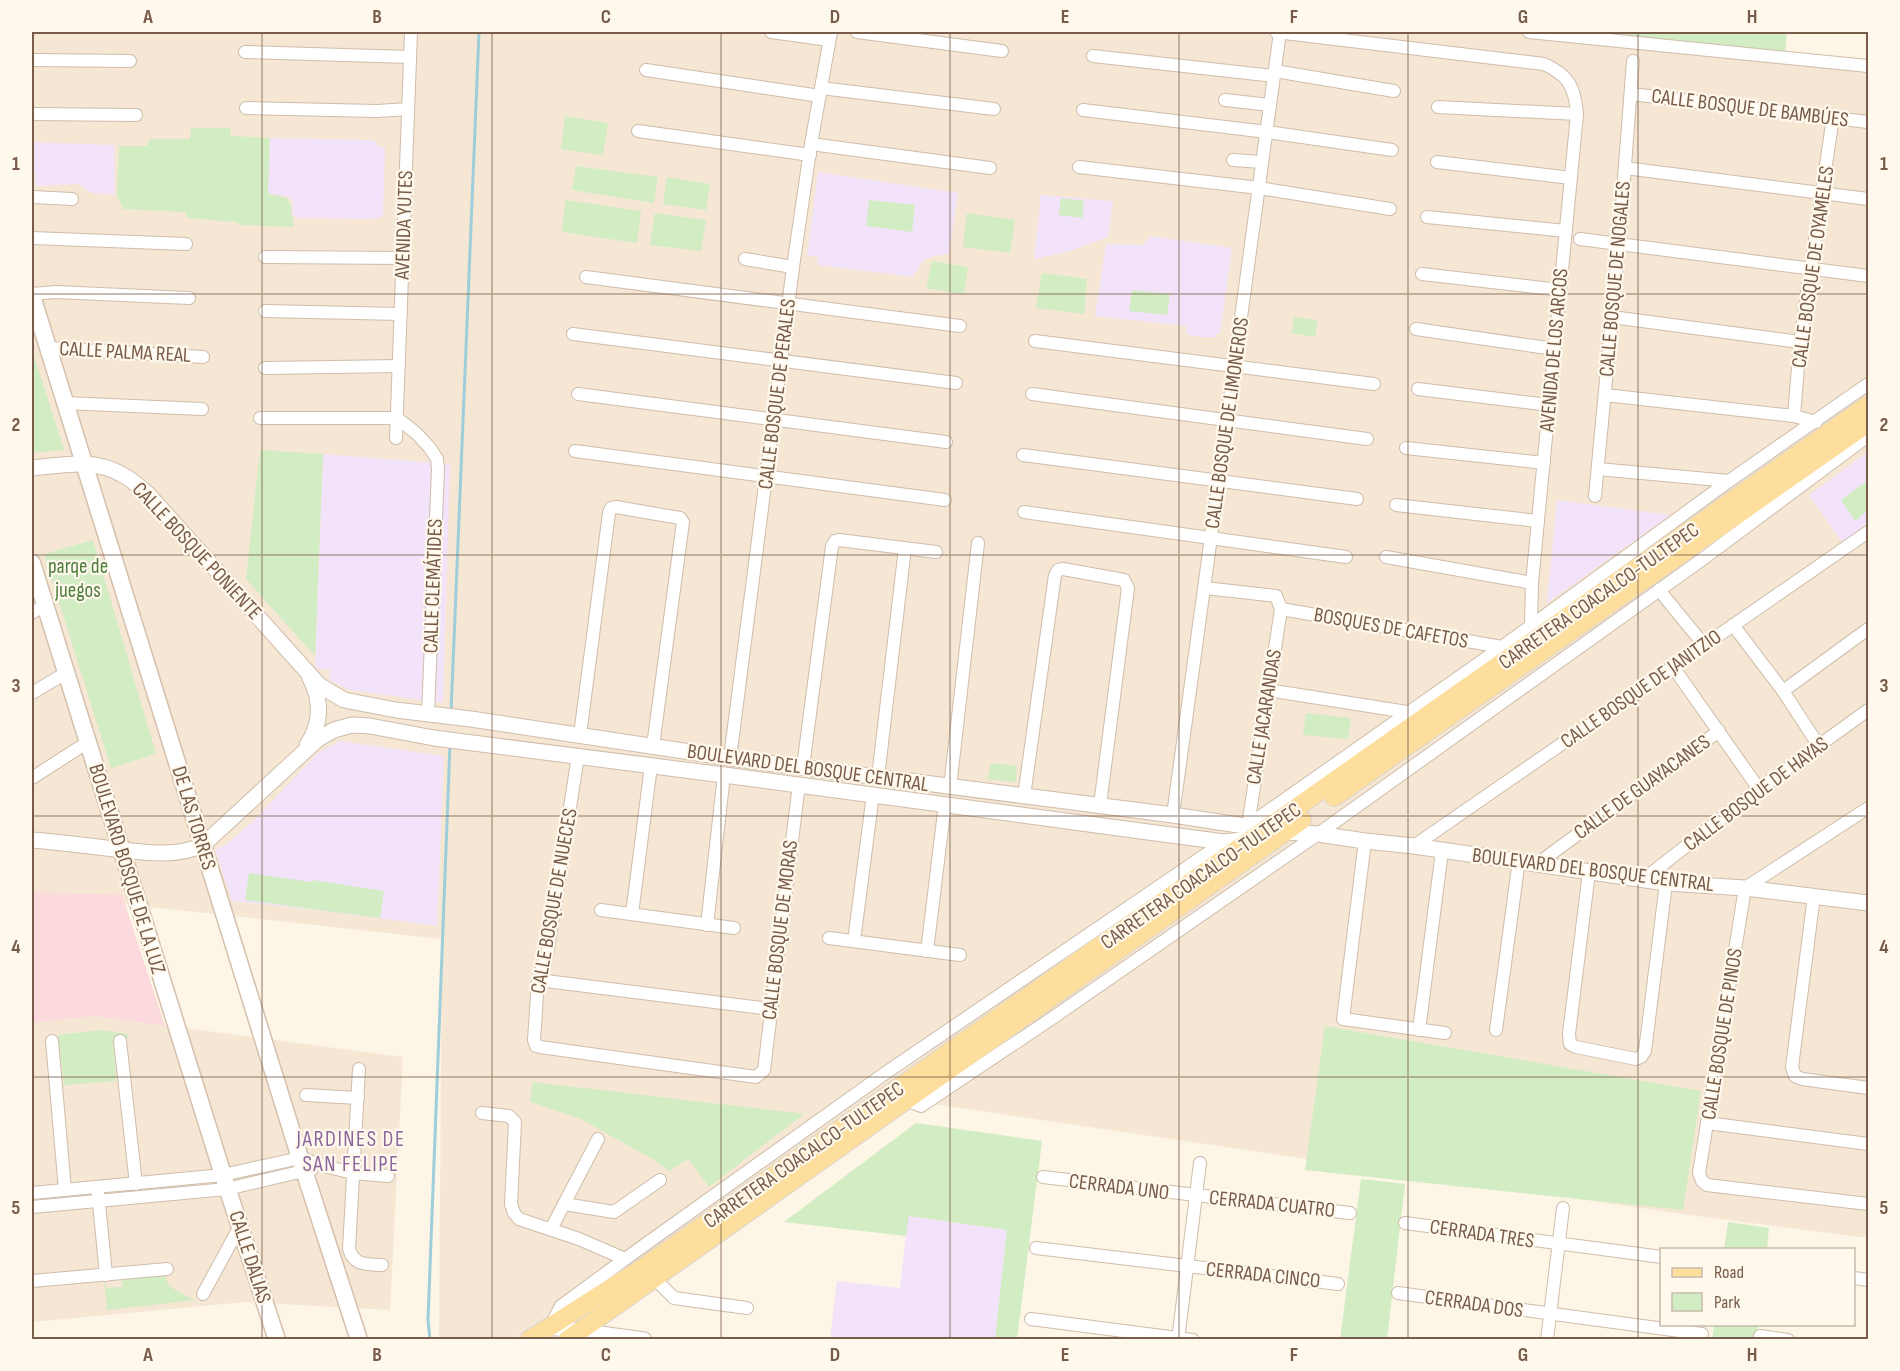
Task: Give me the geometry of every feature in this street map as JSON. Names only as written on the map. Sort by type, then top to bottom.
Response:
[{"type":"main road","name":"DE LAS TORRES","points":[[32,295],[202,845],[359,1340]]},
{"type":"main road","name":"CARRETERA COACALCO-TULTEPEC","points":[[529,1340],[555,1333],[1869,405]]},
{"type":"main road","name":"CARRETERA COACALCO-TULTEPEC","points":[[573,1335],[906,1100],[1266,833],[1869,423]]},
{"type":"main road","name":"BOULEVARD BOSQUE DE LA LUZ","points":[[32,563],[38,609],[66,673],[225,1182]]},
{"type":"main road","name":"CALLE DALIAS","points":[[225,1182],[277,1340]]},
{"type":"street","name":"AVENIDA YUTES","points":[[396,438],[411,32]]},
{"type":"street","points":[[771,32],[830,36]]},
{"type":"street","points":[[857,32],[1002,51]]},
{"type":"street","name":"CALLE BOSQUE DE LIMONEROS","points":[[1173,815],[1259,188],[1278,32]]},
{"type":"street","name":"AVENIDA DE LOS ARCOS","points":[[1278,32],[1544,64],[1556,69],[1566,77],[1575,95],[1577,114],[1532,583],[1530,625]]},
{"type":"street","points":[[1529,32],[1869,66]]},
{"type":"street","name":"CALLE BOSQUE DE PERALES","points":[[730,758],[793,267],[810,149],[830,36]]},
{"type":"street","points":[[244,52],[410,57]]},
{"type":"street","points":[[1093,56],[1274,74],[1394,91]]},
{"type":"street","points":[[32,60],[130,61]]},
{"type":"street","name":"CALLE BOSQUE DE NOGALES","points":[[1595,496],[1619,243],[1633,61]]},
{"type":"street","points":[[646,70],[821,92],[994,109]]},
{"type":"street","name":"CALLE BOSQUE DE BAMBÚES","points":[[1631,94],[1869,122]]},
{"type":"street","points":[[1225,100],[1270,105]]},
{"type":"street","points":[[1438,107],[1577,114]]},
{"type":"street","points":[[246,108],[378,111],[408,109]]},
{"type":"street","points":[[1083,110],[1392,150]]},
{"type":"street","points":[[32,114],[136,115]]},
{"type":"street","name":"CALLE BOSQUE DE OYAMELES","points":[[1794,416],[1800,342],[1833,117]]},
{"type":"street","points":[[638,131],[990,168]]},
{"type":"street","points":[[1233,159],[1262,162]]},
{"type":"street","points":[[1437,162],[1570,178]]},
{"type":"street","points":[[1079,166],[1259,188],[1390,209]]},
{"type":"street","points":[[1625,168],[1869,199]]},
{"type":"street","points":[[32,197],[72,199]]},
{"type":"street","points":[[1427,218],[1566,231]]},
{"type":"street","points":[[32,238],[186,244]]},
{"type":"street","points":[[1580,239],[1869,276]]},
{"type":"street","points":[[265,257],[403,258]]},
{"type":"street","points":[[745,259],[793,267]]},
{"type":"street","points":[[1422,274],[1560,291]]},
{"type":"street","points":[[586,278],[960,326]]},
{"type":"street","points":[[32,295],[56,292],[189,298]]},
{"type":"street","points":[[265,311],[401,314]]},
{"type":"street","points":[[1612,317],[1800,342]]},
{"type":"street","points":[[1416,329],[1554,349]]},
{"type":"street","points":[[573,334],[956,383]]},
{"type":"street","points":[[1035,341],[1374,384]]},
{"type":"street","name":"CALLE PALMA REAL","points":[[48,348],[203,357]]},
{"type":"street","points":[[265,368],[399,366]]},
{"type":"street","points":[[1266,833],[1407,712],[1502,647],[1729,481],[1869,384]]},
{"type":"street","points":[[1418,389],[1549,405]]},
{"type":"street","points":[[578,394],[945,442]]},
{"type":"street","points":[[1032,394],[1366,439]]},
{"type":"street","points":[[1605,395],[1794,416],[1816,422]]},
{"type":"street","points":[[65,403],[202,409]]},
{"type":"street","points":[[260,418],[397,418]]},
{"type":"street","name":"CALLE CLEMÁTIDES","points":[[397,418],[416,434],[436,459],[438,470],[432,714]]},
{"type":"street","points":[[906,1100],[921,1106],[1051,1019],[1318,834],[1659,590],[1869,436]]},
{"type":"street","points":[[1406,448],[1544,462]]},
{"type":"street","points":[[575,451],[945,500]]},
{"type":"street","points":[[1023,455],[1356,499]]},
{"type":"street","name":"CALLE BOSQUE PONIENTE","points":[[32,468],[84,463],[104,466],[122,474],[148,494],[308,672]]},
{"type":"street","points":[[1598,469],[1729,481]]},
{"type":"street","points":[[1396,505],[1538,521]]},
{"type":"street","points":[[580,735],[609,513],[611,508],[616,507],[680,518],[683,522],[653,746]]},
{"type":"street","points":[[1024,512],[1346,557]]},
{"type":"street","name":"CALLE BOSQUE DE JANITZIO","points":[[1414,846],[1869,532]]},
{"type":"street","points":[[803,767],[832,546],[835,541],[936,552]]},
{"type":"street","points":[[950,787],[978,543]]},
{"type":"street","points":[[878,777],[905,548]]},
{"type":"street","points":[[1386,557],[1532,583]]},
{"type":"street","points":[[1024,796],[1055,575],[1063,568],[1124,580],[1128,588],[1100,805]]},
{"type":"street","points":[[1205,588],[1275,596],[1281,609]]},
{"type":"street","points":[[1659,590],[1704,645]]},
{"type":"street","name":"CALLE JACARANDAS","points":[[1266,833],[1268,690],[1281,609]]},
{"type":"street","name":"BOSQUES DE CAFETOS","points":[[1281,609],[1502,647]]},
{"type":"street","points":[[1733,625],[1783,691],[1819,746]]},
{"type":"street","points":[[1783,691],[1869,629]]},
{"type":"street","points":[[1673,667],[1759,789]]},
{"type":"street","points":[[32,840],[180,852],[202,845],[303,752],[315,734],[320,713],[317,692],[308,672]]},
{"type":"street","name":"BOULEVARD DEL BOSQUE CENTRAL","points":[[308,672],[319,685],[344,699],[396,710],[730,758],[1173,815],[1266,833],[1318,834],[1520,860],[1666,883],[1745,888],[1869,903]]},
{"type":"street","points":[[32,693],[66,673]]},
{"type":"street","points":[[1268,690],[1407,712]]},
{"type":"street","name":"CALLE BOSQUE DE HAYAS","points":[[1644,879],[1759,789],[1869,710]]},
{"type":"street","name":"BOULEVARD DEL BOSQUE CENTRAL","points":[[303,752],[318,739],[334,730],[352,725],[370,726],[434,738],[799,784],[1224,842],[1266,833]]},
{"type":"street","name":"CALLE DE GUAYACANES","points":[[1537,864],[1719,731]]},
{"type":"street","points":[[549,752],[551,732]]},
{"type":"street","points":[[32,778],[88,742]]},
{"type":"street","name":"CALLE BOSQUE DE NUECES","points":[[578,756],[547,955],[538,980],[534,1040],[536,1046],[649,1063]]},
{"type":"street","points":[[632,914],[651,766]]},
{"type":"street","points":[[834,789],[836,771]]},
{"type":"street","points":[[707,925],[724,775]]},
{"type":"street","name":"CALLE BOSQUE DE MORAS","points":[[649,1063],[756,1077],[764,1070],[799,784]]},
{"type":"street","points":[[854,941],[873,795]]},
{"type":"street","points":[[927,951],[945,804]]},
{"type":"street","points":[[1745,888],[1869,808]]},
{"type":"street","points":[[1133,830],[1136,810]]},
{"type":"street","points":[[1365,841],[1342,1016],[1345,1019],[1444,1034]]},
{"type":"street","points":[[645,1340],[555,1333],[561,1306],[884,1074],[1224,842]]},
{"type":"street","points":[[1419,1030],[1442,851]]},
{"type":"street","points":[[1496,1030],[1520,860]]},
{"type":"street","points":[[1590,872],[1569,1034],[1570,1044],[1636,1059],[1646,1051],[1666,883]]},
{"type":"street","name":"CALLE BOSQUE DE PINOS","points":[[1745,888],[1699,1173],[1702,1181],[1707,1185],[1869,1204]]},
{"type":"street","points":[[1814,896],[1792,1067],[1795,1076],[1802,1079],[1869,1088]]},
{"type":"street","points":[[601,910],[734,928]]},
{"type":"street","points":[[829,938],[960,955]]},
{"type":"street","points":[[538,980],[770,1009]]},
{"type":"street","points":[[52,1041],[65,1190]]},
{"type":"street","points":[[120,1041],[136,1184]]},
{"type":"street","points":[[359,1069],[349,1249],[352,1258],[358,1263],[382,1265]]},
{"type":"street","points":[[306,1095],[358,1098]]},
{"type":"street","points":[[482,1113],[509,1116],[515,1122],[511,1204],[519,1219],[579,1239],[625,1259]]},
{"type":"street","points":[[1707,1124],[1869,1144]]},
{"type":"street","points":[[551,1229],[598,1139]]},
{"type":"street","points":[[1178,1339],[1200,1163]]},
{"type":"street","points":[[32,1207],[99,1201],[225,1182],[302,1164],[324,1166],[353,1173],[388,1176]]},
{"type":"street","name":"CERRADA UNO","points":[[1043,1177],[1195,1196]]},
{"type":"street","points":[[564,1204],[614,1212],[660,1180]]},
{"type":"street","points":[[32,1193],[136,1184],[225,1182]]},
{"type":"street","points":[[98,1187],[106,1275]]},
{"type":"street","name":"CERRADA CUATRO","points":[[1195,1196],[1350,1213]]},
{"type":"street","points":[[1547,1340],[1563,1208]]},
{"type":"street","name":"CERRADA TRES","points":[[1405,1223],[1559,1244]]},
{"type":"street","points":[[203,1294],[240,1226]]},
{"type":"street","points":[[1559,1244],[1660,1257]]},
{"type":"street","points":[[1036,1248],[1187,1267]]},
{"type":"street","name":"CERRADA CINCO","points":[[1187,1267],[1338,1284]]},
{"type":"street","points":[[32,1281],[167,1269]]},
{"type":"street","points":[[654,1278],[674,1298],[747,1308]]},
{"type":"street","name":"CERRADA DOS","points":[[1398,1293],[1550,1314]]},
{"type":"street","points":[[1550,1314],[1702,1334]]},
{"type":"street","points":[[1031,1319],[1193,1340]]},
{"type":"street","points":[[1760,1336],[1788,1340]]},
{"type":"shaded area","points":[[32,32],[1566,32],[1868,66],[1868,1238],[1689,1215],[906,1100],[513,1339],[439,1339],[442,939],[32,894]]},
{"type":"shaded area","points":[[270,138],[370,140],[377,142],[377,147],[385,147],[383,217],[369,219],[298,218],[292,214],[293,203],[290,197],[270,194],[268,190]]},
{"type":"shaded area","points":[[32,142],[114,145],[115,195],[92,193],[78,184],[36,186],[35,172],[32,168]]},
{"type":"shaded area","points":[[818,172],[958,193],[949,254],[934,256],[922,261],[913,277],[817,265],[818,257],[807,255]]},
{"type":"shaded area","points":[[1041,195],[1113,201],[1108,237],[1070,251],[1034,259]]},
{"type":"shaded area","points":[[1151,236],[1232,248],[1220,333],[1216,334],[1216,337],[1186,334],[1186,326],[1095,316],[1106,244],[1143,245]]},
{"type":"shaded area","points":[[1868,452],[1868,523],[1842,542],[1809,495]]},
{"type":"shaded area","points":[[323,454],[450,464],[443,703],[349,690],[329,680],[330,670],[315,668]]},
{"type":"shaded area","points":[[1557,500],[1670,515],[1547,603]]},
{"type":"shaded area","points":[[340,741],[444,756],[437,926],[232,901],[215,850],[227,844],[254,820],[319,752]]},
{"type":"shaded area","points":[[32,892],[122,895],[165,1026],[94,1016],[32,1023]]},
{"type":"shaded area","name":"JARDINES DE SAN FELIPE","points":[[94,1016],[403,1057],[390,1310],[245,1302],[32,1322],[32,1023]]},
{"type":"shaded area","points":[[908,1216],[1007,1230],[995,1339],[830,1340],[837,1281],[900,1288]]},
{"type":"green space","points":[[1588,32],[1787,32],[1785,53]]},
{"type":"green space","points":[[565,116],[608,123],[603,155],[561,149]]},
{"type":"green space","points":[[191,128],[230,128],[231,136],[270,138],[268,190],[270,194],[287,198],[294,227],[239,225],[238,222],[187,218],[186,212],[123,209],[117,195],[119,146],[147,146],[150,139],[190,139]]},
{"type":"green space","points":[[576,166],[658,177],[654,203],[572,190]]},
{"type":"green space","points":[[667,177],[710,184],[706,210],[663,204]]},
{"type":"green space","points":[[1061,198],[1084,201],[1082,218],[1059,215]]},
{"type":"green space","points":[[565,200],[641,211],[637,243],[562,232]]},
{"type":"green space","points":[[869,200],[915,205],[912,232],[866,226]]},
{"type":"green space","points":[[655,213],[706,220],[701,251],[650,245]]},
{"type":"green space","points":[[967,213],[1015,220],[1010,253],[963,247]]},
{"type":"green space","points":[[932,261],[968,267],[964,294],[926,288]]},
{"type":"green space","points":[[1042,273],[1087,279],[1084,314],[1036,308]]},
{"type":"green space","points":[[1132,290],[1170,294],[1167,315],[1129,311]]},
{"type":"green space","points":[[1294,317],[1317,320],[1315,337],[1292,333]]},
{"type":"green space","points":[[32,349],[64,450],[32,453]]},
{"type":"green space","points":[[260,450],[323,454],[315,656],[246,579]]},
{"type":"green space","points":[[1868,480],[1868,510],[1855,521],[1841,500]]},
{"type":"green space","name":"parqe de juegos","points":[[93,540],[156,754],[111,768],[44,554]]},
{"type":"green space","points":[[1306,713],[1351,718],[1348,739],[1303,735]]},
{"type":"green space","points":[[991,763],[1017,766],[1016,782],[987,779]]},
{"type":"green space","points":[[249,873],[384,891],[380,918],[245,900]]},
{"type":"green space","points":[[1325,1026],[1701,1091],[1683,1210],[1305,1170]]},
{"type":"green space","points":[[100,1030],[128,1034],[129,1038],[113,1039],[116,1081],[64,1085],[58,1035]]},
{"type":"green space","points":[[533,1082],[804,1114],[709,1187],[688,1159],[669,1171],[654,1160],[581,1119],[530,1102]]},
{"type":"green space","points":[[916,1123],[1042,1141],[1017,1339],[995,1339],[1007,1230],[909,1216],[906,1236],[784,1222]]},
{"type":"green space","points":[[1361,1179],[1405,1184],[1387,1339],[1340,1340]]},
{"type":"green space","points":[[1728,1222],[1769,1228],[1767,1248],[1724,1248]]},
{"type":"green space","points":[[165,1276],[172,1288],[195,1300],[107,1310],[104,1280],[107,1288],[123,1287],[121,1279]]},
{"type":"green space","points":[[1714,1326],[1758,1326],[1756,1339],[1712,1340]]},
{"type":"waterway","points":[[451,713],[479,32]]},
{"type":"waterway","points":[[430,1340],[428,1320],[450,744]]},
{"type":"district","name":"JARDINES DE SAN FELIPE","points":[[351,1152]]}]
